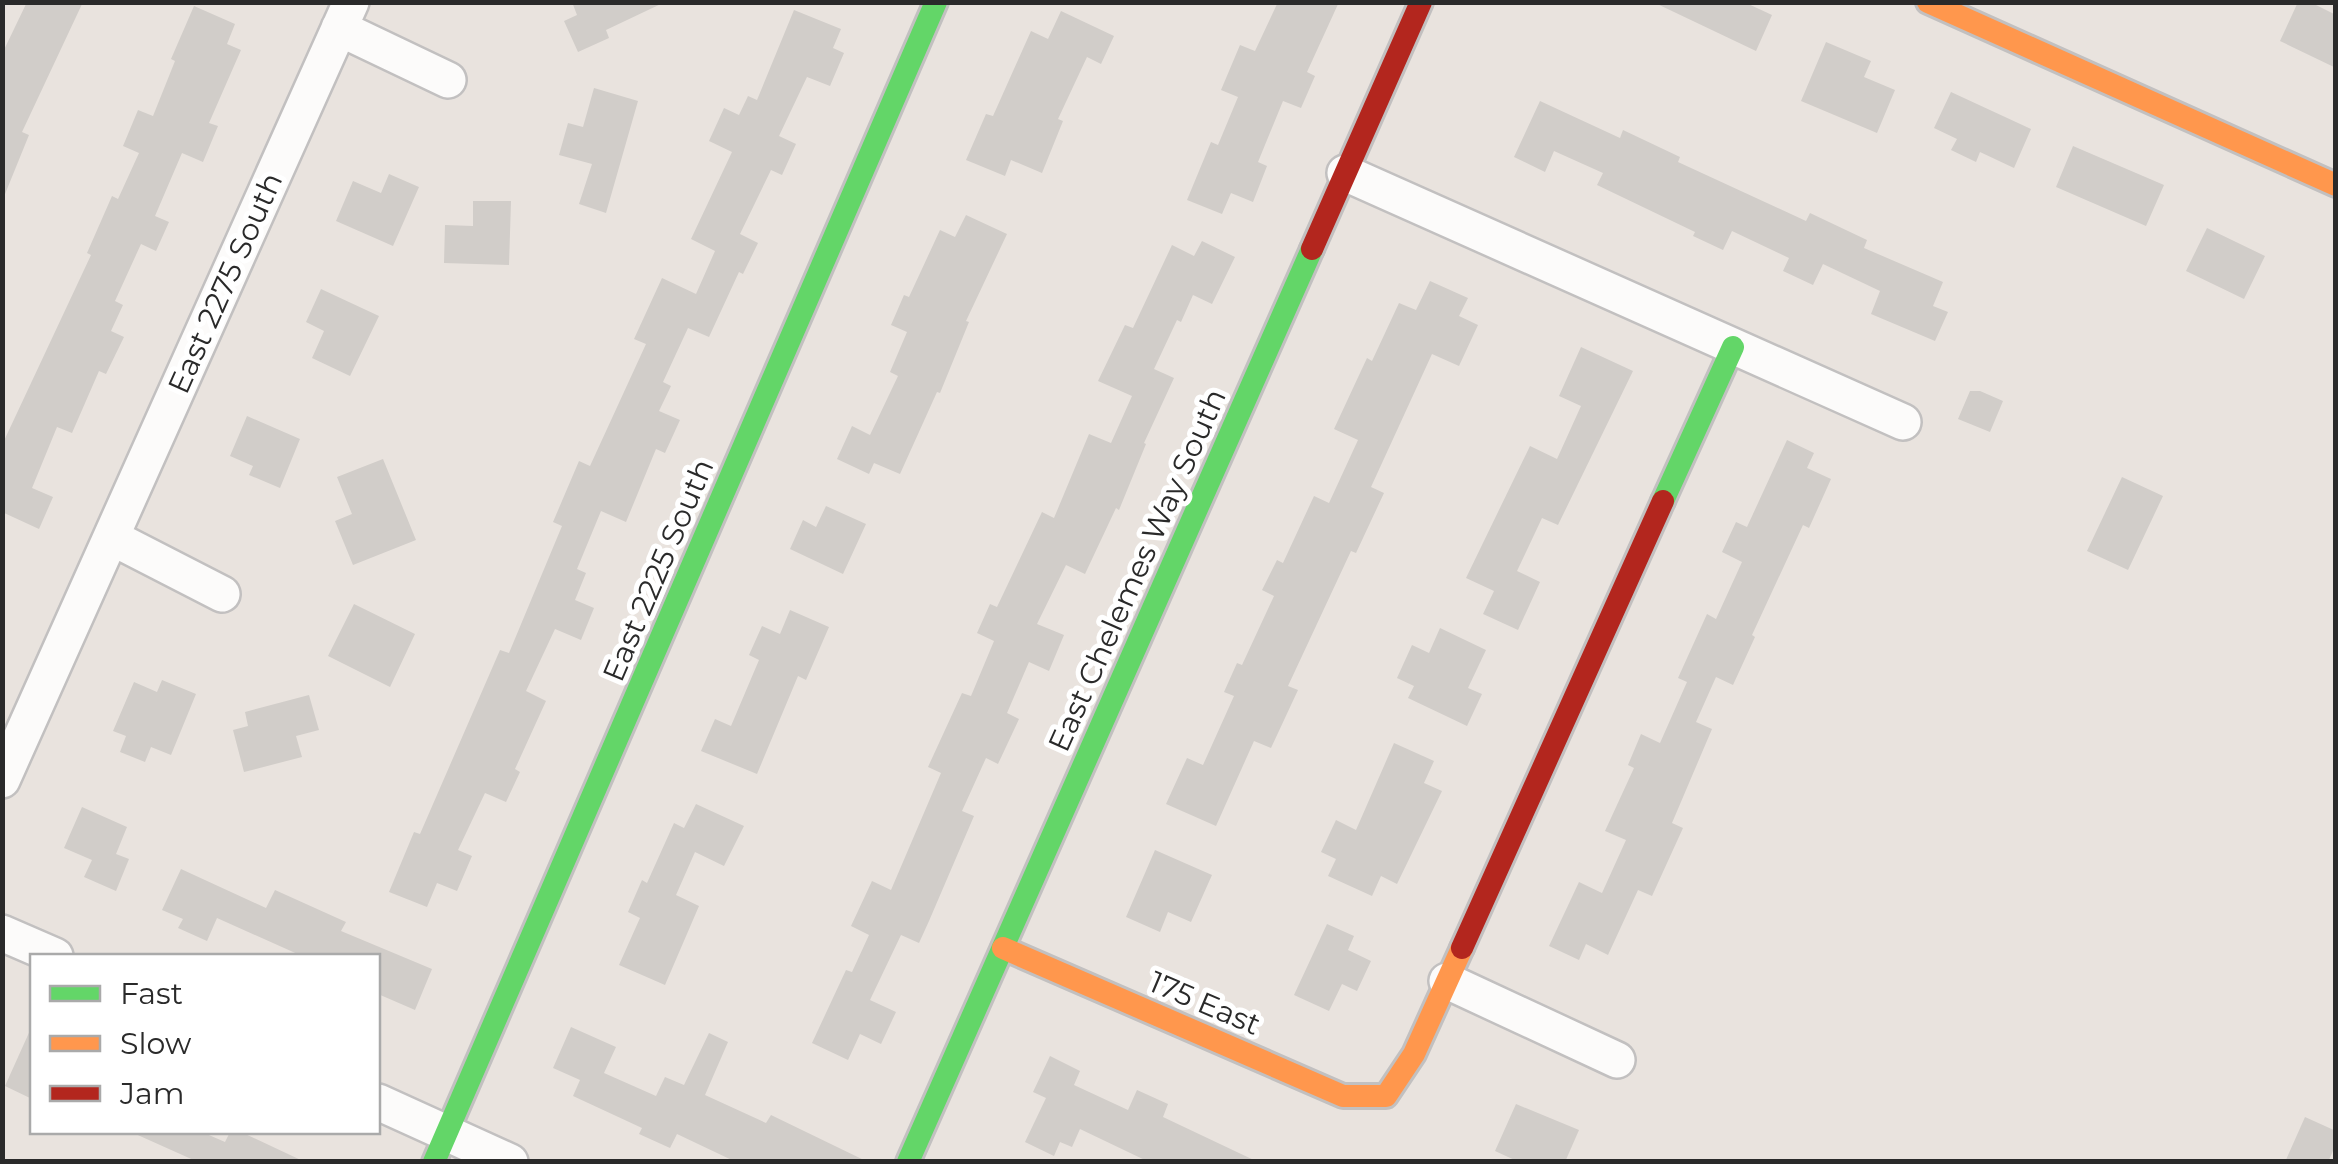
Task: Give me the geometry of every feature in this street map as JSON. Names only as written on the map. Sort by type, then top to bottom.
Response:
[{"type":"street","name":"East 2225 South","points":[[441,1147],[936,2]]},
{"type":"street","name":"East Chelemes Way South","points":[[908,1162],[1421,2]]},
{"type":"street","points":[[1928,2],[2336,185]]},
{"type":"street","name":"East 2275 South","points":[[2,780],[345,15],[448,80]]},
{"type":"street","points":[[1346,173],[1903,422]]},
{"type":"street","points":[[1617,1060],[1447,981],[1733,348]]},
{"type":"street","points":[[111,537],[222,594]]},
{"type":"street","points":[[2,933],[50,954]]},
{"type":"street","name":"175 East","points":[[1003,948],[1343,1096],[1386,1096],[1414,1054],[1447,981]]},
{"type":"street","points":[[380,1103],[441,1147],[510,1162]]},
{"type":"building","points":[[27,2],[83,2],[22,132],[29,135],[3,199],[2,54]]},
{"type":"building","points":[[572,2],[665,2],[606,30],[609,38],[578,52],[564,21],[577,15]]},
{"type":"building","points":[[1278,2],[1339,2],[1307,72],[1315,76],[1301,108],[1283,101],[1258,162],[1267,166],[1253,202],[1231,193],[1222,214],[1187,200],[1211,142],[1218,145],[1238,97],[1221,90],[1240,45],[1255,51]]},
{"type":"building","points":[[1653,2],[1744,2],[1772,15],[1756,51]]},
{"type":"building","points":[[2298,2],[2310,2],[2336,15],[2336,68],[2280,41]]},
{"type":"building","points":[[194,6],[235,24],[227,44],[241,50],[209,123],[218,126],[203,162],[182,153],[155,216],[169,222],[156,251],[141,244],[115,301],[123,305],[111,331],[124,337],[106,374],[99,371],[72,433],[57,427],[32,488],[53,497],[39,529],[2,512],[2,445],[91,255],[87,253],[112,196],[118,199],[139,153],[123,146],[138,110],[153,116],[175,61],[171,59]]},
{"type":"building","points":[[794,10],[841,29],[833,48],[844,53],[830,86],[807,77],[779,136],[796,144],[782,175],[771,170],[740,234],[758,243],[743,274],[739,272],[709,337],[688,328],[663,382],[671,386],[659,411],[680,420],[665,453],[656,449],[626,522],[601,511],[577,569],[586,573],[575,600],[594,608],[581,640],[555,629],[526,691],[546,701],[515,769],[520,772],[506,802],[485,793],[458,850],[472,856],[457,891],[437,883],[427,907],[389,892],[414,832],[420,834],[500,650],[509,653],[562,526],[553,522],[579,461],[590,466],[646,344],[634,339],[662,278],[696,294],[715,251],[691,239],[732,152],[709,141],[724,108],[739,115],[748,96],[757,100]]},
{"type":"building","points":[[1061,11],[1114,36],[1101,64],[1087,57],[1058,119],[1063,121],[1042,173],[1011,160],[1005,176],[966,160],[986,114],[993,116],[1031,31],[1048,39]]},
{"type":"building","points":[[1826,42],[1871,61],[1864,77],[1895,90],[1877,133],[1801,101]]},
{"type":"building","points":[[594,88],[638,101],[606,213],[579,204],[592,164],[559,155],[568,123],[583,127]]},
{"type":"building","points":[[1951,92],[2031,129],[2014,168],[1980,152],[1976,162],[1951,150],[1957,139],[1934,128]]},
{"type":"building","points":[[1540,101],[1620,138],[1623,130],[1680,157],[1678,162],[1806,221],[1810,213],[1867,240],[1864,248],[1943,282],[1933,306],[1948,312],[1935,341],[1871,314],[1880,291],[1823,264],[1813,285],[1783,271],[1789,258],[1732,231],[1723,250],[1693,236],[1695,232],[1597,185],[1603,173],[1554,151],[1545,172],[1514,157]]},
{"type":"building","points":[[2073,146],[2164,185],[2146,226],[2056,187]]},
{"type":"building","points":[[389,174],[419,187],[393,246],[336,221],[353,181],[381,193]]},
{"type":"building","points":[[473,201],[511,201],[509,265],[444,263],[445,225],[473,226]]},
{"type":"building","points":[[966,215],[1007,234],[966,321],[969,322],[940,393],[937,392],[900,474],[874,463],[869,474],[837,459],[852,426],[870,435],[898,376],[890,372],[907,332],[891,325],[904,295],[909,297],[940,230],[955,237]]},
{"type":"building","points":[[2207,228],[2265,256],[2244,299],[2186,271]]},
{"type":"building","points":[[1202,241],[1235,257],[1212,304],[1193,295],[1181,322],[1177,320],[1154,369],[1174,378],[1119,510],[1116,508],[1085,574],[1066,565],[1037,624],[1064,635],[1049,671],[1029,662],[1007,713],[1019,719],[998,764],[986,758],[962,811],[974,816],[919,943],[901,935],[870,1000],[896,1012],[881,1044],[860,1034],[848,1060],[812,1043],[846,970],[852,972],[869,935],[851,926],[872,881],[891,890],[941,773],[928,767],[962,693],[971,696],[994,641],[977,633],[990,604],[997,607],[1042,512],[1054,518],[1089,434],[1111,443],[1132,396],[1098,381],[1125,325],[1133,328],[1172,245],[1194,256]]},
{"type":"building","points":[[1430,281],[1468,298],[1459,316],[1478,325],[1459,366],[1432,354],[1371,487],[1384,493],[1356,553],[1351,551],[1288,686],[1298,690],[1271,748],[1254,741],[1216,826],[1166,804],[1187,758],[1203,765],[1234,696],[1224,692],[1237,663],[1242,665],[1274,596],[1262,590],[1277,560],[1283,563],[1314,496],[1329,503],[1358,440],[1334,429],[1367,358],[1372,361],[1399,303],[1416,310]]},
{"type":"building","points":[[321,289],[379,316],[350,376],[312,358],[324,331],[306,322]]},
{"type":"building","points":[[1581,347],[1633,371],[1558,525],[1542,518],[1517,571],[1540,582],[1518,630],[1483,614],[1494,591],[1466,578],[1530,446],[1557,459],[1581,406],[1559,396]]},
{"type":"building","points":[[1970,391],[2003,401],[1990,432],[1958,419]]},
{"type":"building","points":[[247,416],[300,439],[280,488],[249,475],[253,466],[230,456]]},
{"type":"building","points":[[1787,440],[1814,453],[1807,468],[1831,479],[1809,528],[1803,525],[1733,685],[1716,677],[1696,722],[1712,729],[1672,823],[1683,828],[1652,896],[1638,890],[1608,955],[1586,944],[1579,960],[1549,946],[1579,882],[1602,893],[1626,840],[1605,831],[1634,768],[1628,765],[1641,734],[1660,743],[1687,682],[1678,678],[1707,614],[1716,619],[1742,562],[1722,552],[1736,522],[1747,527]]},
{"type":"building","points":[[383,459],[416,540],[353,565],[335,521],[352,514],[337,477]]},
{"type":"building","points":[[2122,477],[2163,496],[2128,570],[2087,551]]},
{"type":"building","points":[[826,506],[866,524],[843,574],[790,549],[803,520],[816,527]]},
{"type":"building","points":[[354,604],[415,634],[390,687],[328,656]]},
{"type":"building","points":[[790,610],[829,627],[806,680],[798,676],[757,774],[701,751],[715,719],[731,726],[759,660],[749,655],[762,626],[780,634]]},
{"type":"building","points":[[1440,628],[1486,650],[1468,688],[1482,694],[1467,726],[1408,698],[1414,686],[1397,678],[1412,645],[1429,653]]},
{"type":"building","points":[[162,680],[196,694],[171,755],[151,747],[145,762],[120,752],[126,736],[113,731],[134,682],[157,692]]},
{"type":"building","points":[[309,695],[319,730],[296,736],[302,757],[244,772],[233,730],[248,726],[245,712]]},
{"type":"building","points":[[1394,743],[1434,761],[1424,783],[1442,791],[1397,884],[1381,876],[1372,896],[1328,876],[1336,859],[1321,852],[1336,820],[1356,830]]},
{"type":"building","points":[[696,804],[744,826],[724,866],[695,852],[676,895],[699,906],[665,985],[619,965],[640,918],[628,912],[642,880],[647,883],[674,823],[684,828]]},
{"type":"building","points":[[82,807],[127,827],[116,854],[129,859],[116,891],[84,877],[92,860],[64,848]]},
{"type":"building","points":[[1155,850],[1212,875],[1191,922],[1168,912],[1160,932],[1126,917]]},
{"type":"building","points":[[181,869],[266,908],[275,890],[346,922],[341,931],[432,969],[415,1010],[380,995],[380,954],[298,954],[217,918],[207,941],[178,928],[183,919],[162,910]]},
{"type":"building","points":[[1327,924],[1354,936],[1348,950],[1371,961],[1357,991],[1342,984],[1329,1011],[1294,995]]},
{"type":"building","points":[[571,1027],[616,1047],[604,1073],[656,1096],[665,1077],[684,1085],[709,1033],[728,1042],[705,1095],[766,1123],[771,1115],[868,1162],[736,1162],[677,1134],[670,1148],[639,1134],[642,1128],[573,1096],[580,1080],[553,1068]]},
{"type":"building","points":[[30,1030],[30,1098],[5,1086]]},
{"type":"building","points":[[1050,1056],[1080,1071],[1074,1085],[1128,1110],[1137,1090],[1168,1104],[1163,1117],[1258,1162],[1149,1162],[1080,1129],[1072,1147],[1060,1142],[1054,1156],[1025,1142],[1046,1098],[1033,1092]]},
{"type":"building","points":[[1516,1104],[1579,1130],[1565,1162],[1519,1162],[1495,1151]]},
{"type":"building","points":[[2305,1117],[2336,1131],[2336,1144],[2328,1162],[2285,1162]]},
{"type":"building","points":[[135,1134],[207,1134],[225,1142],[229,1134],[245,1134],[305,1162],[198,1162]]},
{"type":"traffic: fast","points":[[434,1162],[936,2]]},
{"type":"traffic: fast","points":[[908,1162],[1312,249]]},
{"type":"traffic: fast","points":[[1663,501],[1733,347]]},
{"type":"traffic: slow","points":[[1928,2],[2336,185]]},
{"type":"traffic: slow","points":[[1003,948],[1343,1096],[1386,1096],[1414,1054],[1462,948]]},
{"type":"traffic: jam","points":[[1312,249],[1421,2]]},
{"type":"traffic: jam","points":[[1462,948],[1663,501]]}]
